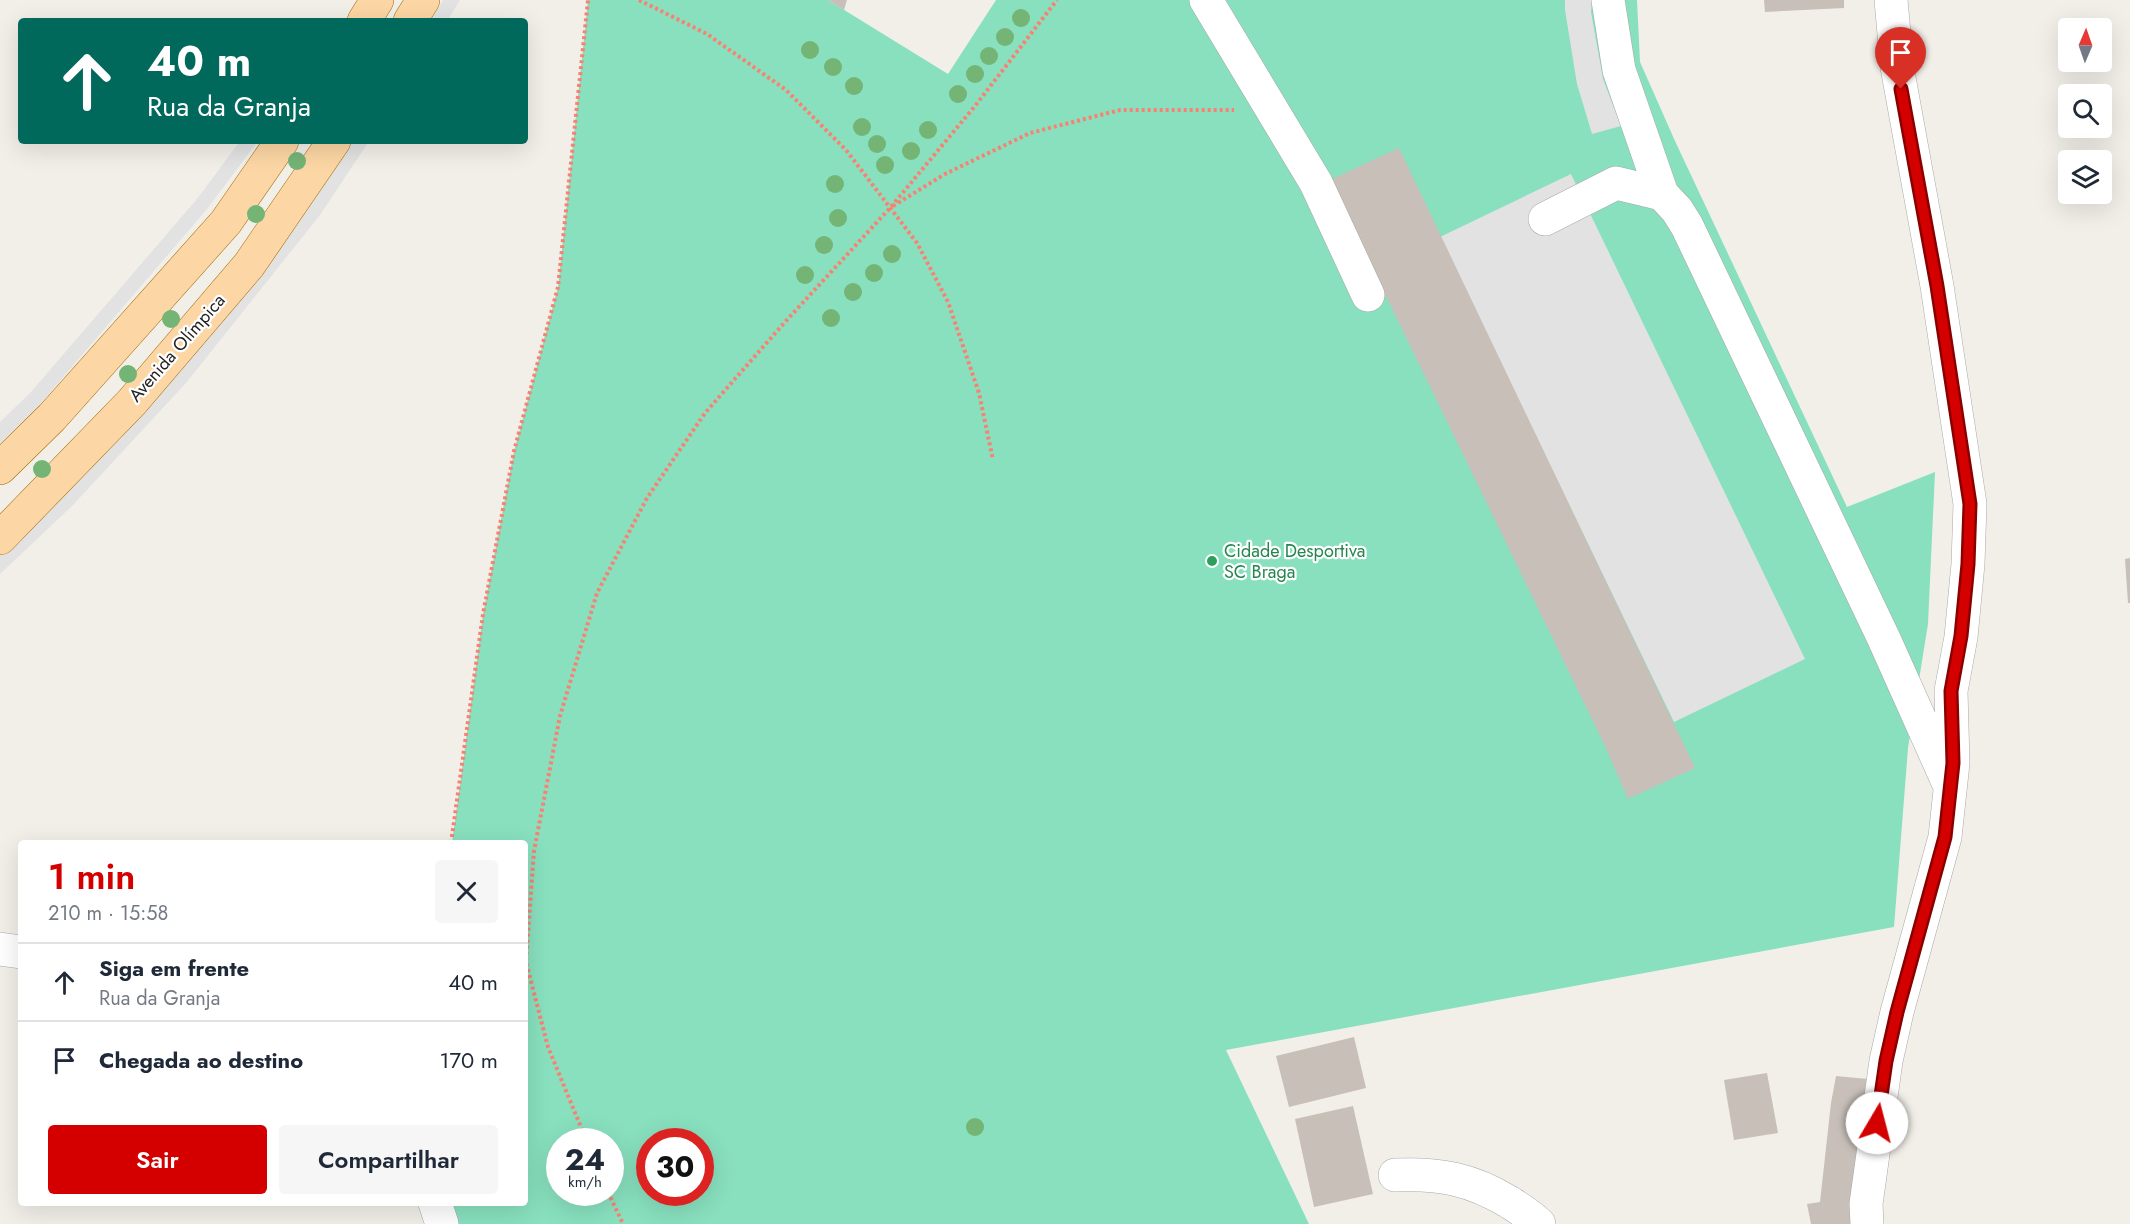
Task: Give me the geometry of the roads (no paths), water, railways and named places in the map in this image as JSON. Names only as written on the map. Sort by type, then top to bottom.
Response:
[{"type":"main road","points":[[366,18],[377,0]]},
{"type":"main road","points":[[412,18],[423,0]]},
{"type":"main road","points":[[0,468],[52,417],[226,222],[280,144]]},
{"type":"main road","name":"Avenida Olímpica","points":[[0,538],[132,402],[249,265],[332,144]]},
{"type":"street","points":[[1206,0],[1316,183],[1368,295]]},
{"type":"street","points":[[1608,0],[1619,70],[1662,194],[1677,210],[1687,226],[1884,639],[1950,787]]},
{"type":"street","points":[[1867,1224],[1866,1204],[1886,1061],[1917,935],[1945,837],[1953,763],[1951,691],[1961,636],[1968,564],[1970,504],[1937,286],[1897,67],[1891,0]]},
{"type":"street","points":[[1545,219],[1616,183],[1662,194]]},
{"type":"street","points":[[0,949],[18,952]]},
{"type":"street","points":[[1395,1175],[1426,1174],[1456,1178],[1493,1193],[1532,1217],[1539,1224]]},
{"type":"street","points":[[436,1206],[442,1224]]},
{"type":"place","name":"Cidade Desportiva SC Braga","points":[[1212,561]]}]
